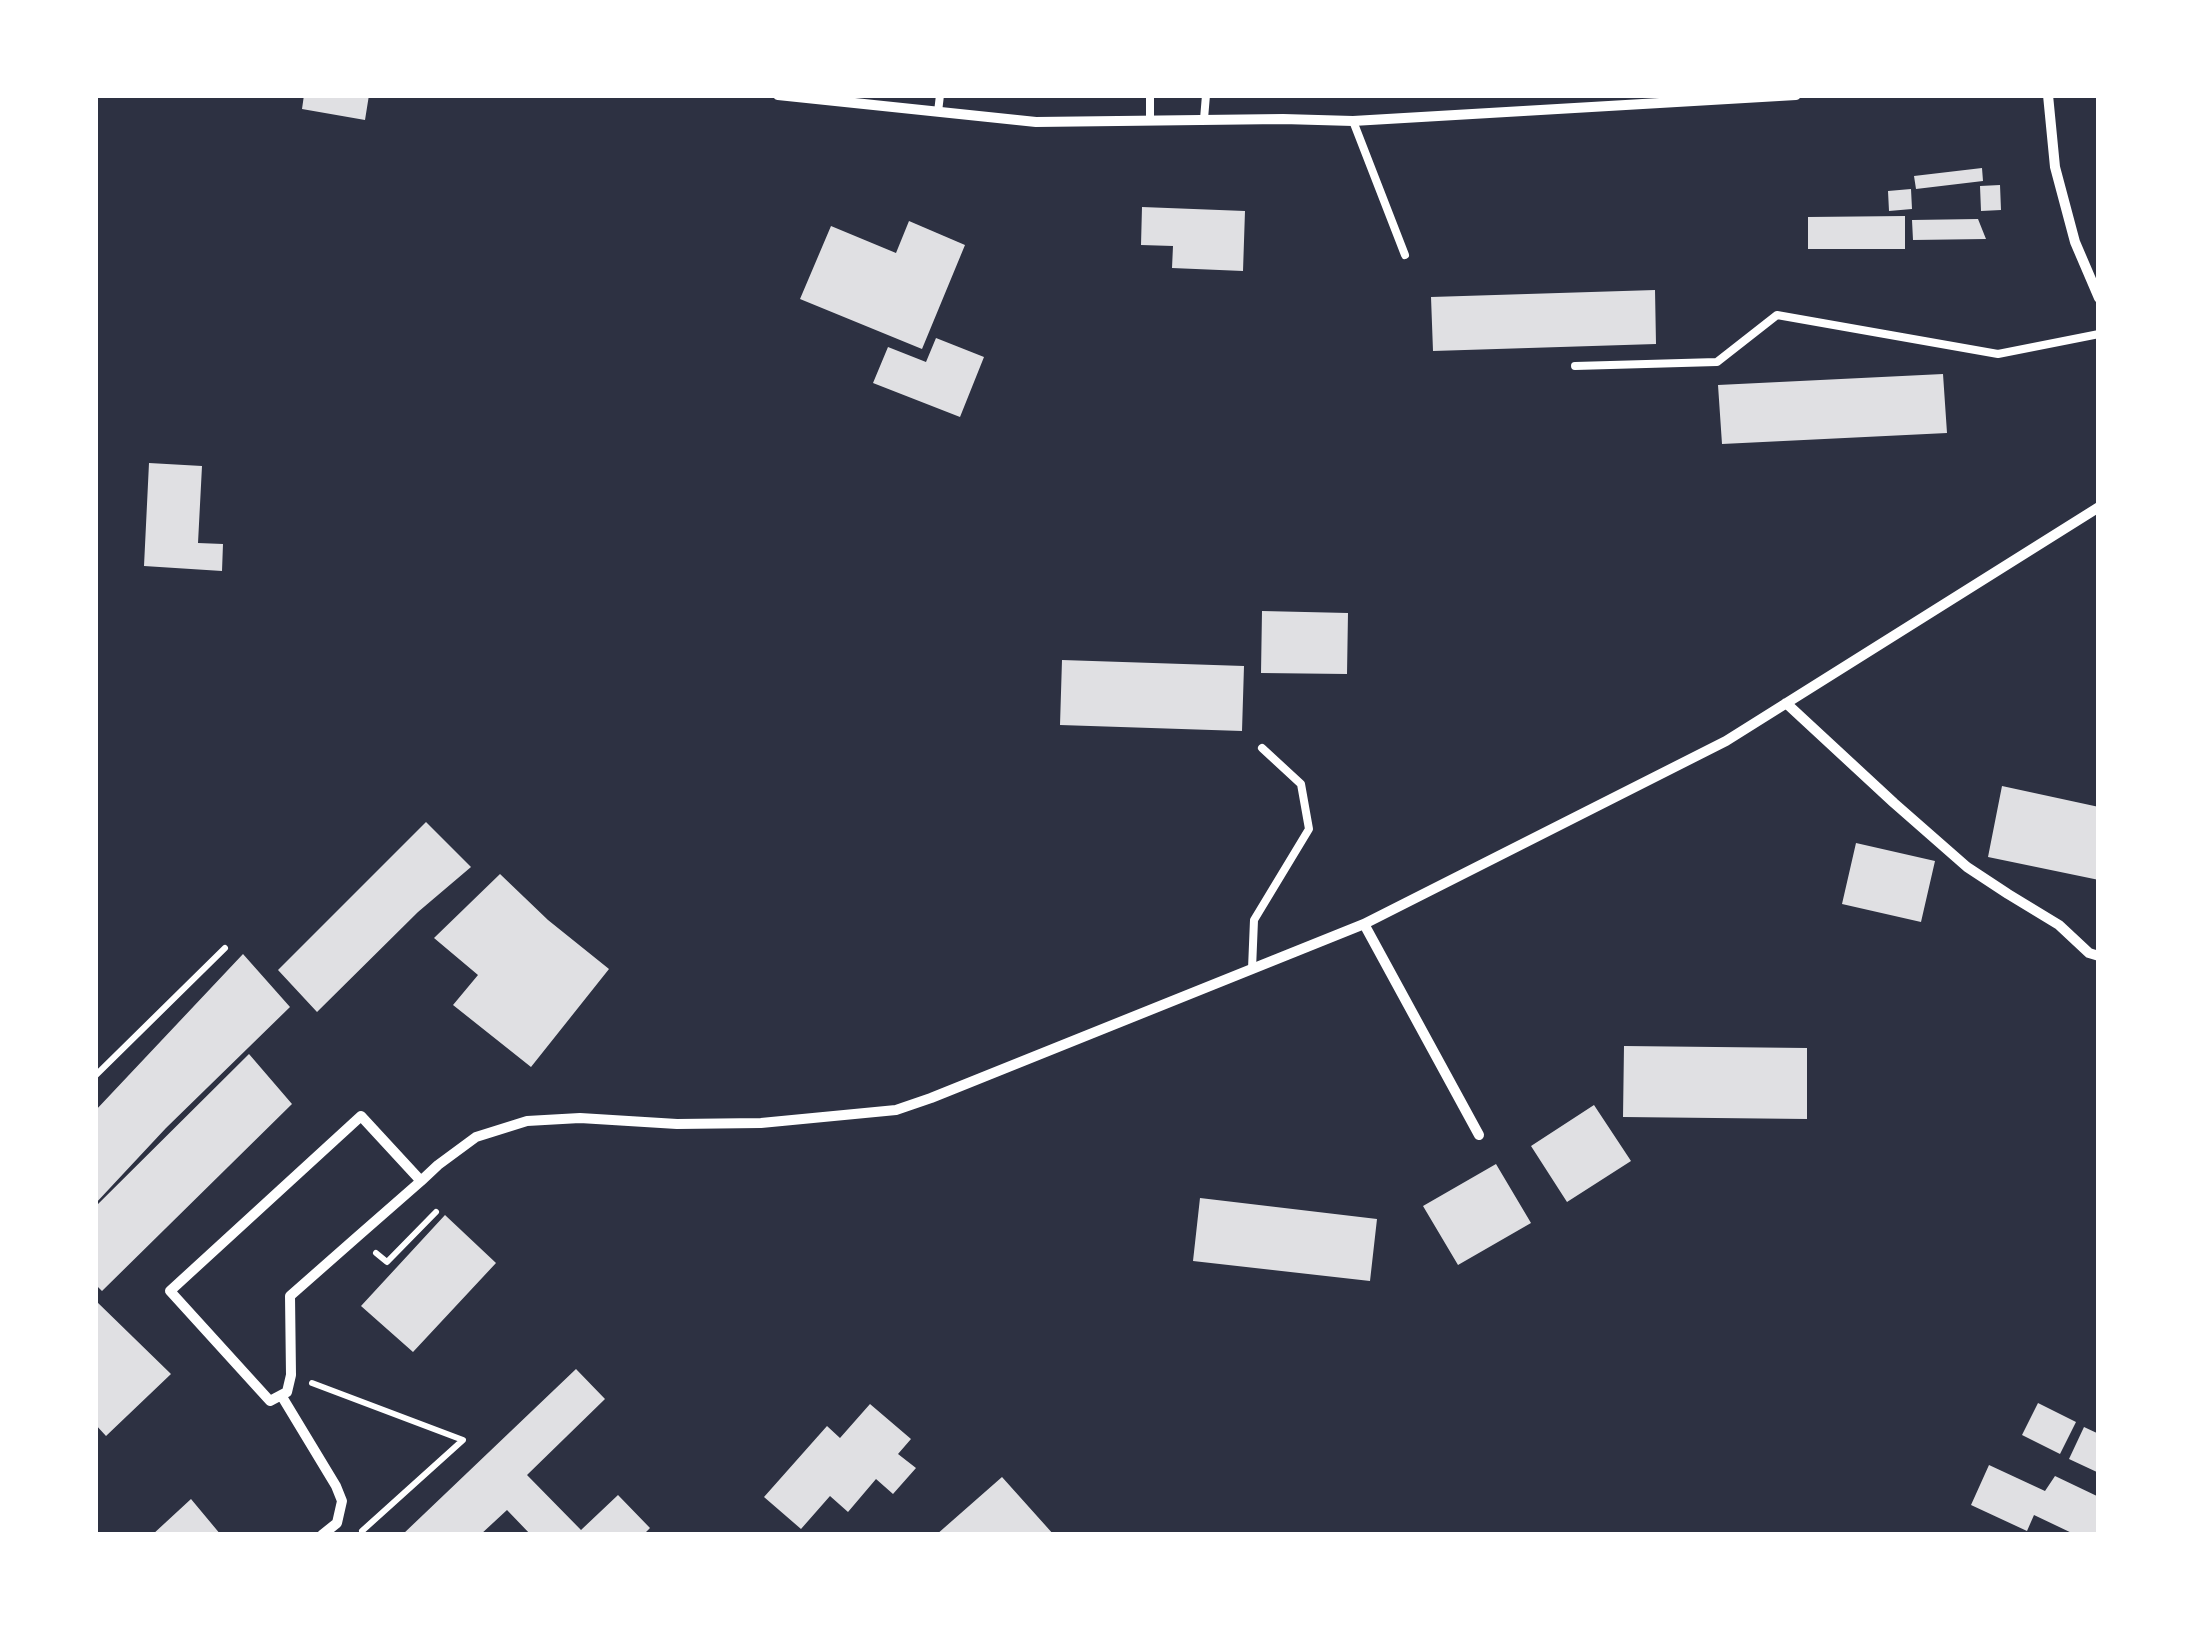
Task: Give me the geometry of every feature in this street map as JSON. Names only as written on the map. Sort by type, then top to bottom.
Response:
[{"type":"street","points":[[778,95],[1036,122],[1353,121],[1796,95]]},
{"type":"street","points":[[2048,95],[2055,167],[2074,242],[2099,298]]},
{"type":"street","points":[[420,1181],[360,1116],[170,1291],[270,1401],[287,1392],[292,1375],[290,1296],[476,1137],[527,1121],[580,1118],[677,1124],[761,1123],[896,1110],[1034,1057],[1364,924],[1726,741],[2099,507]]},
{"type":"street","points":[[1786,703],[1967,866],[2059,925],[2089,953],[2099,956]]},
{"type":"street","points":[[1364,924],[1479,1134]]},
{"type":"street","points":[[281,1395],[342,1501],[337,1523],[322,1535]]},
{"type":"lane","points":[[938,112],[940,95]]},
{"type":"lane","points":[[1150,95],[1150,120]]},
{"type":"lane","points":[[1204,120],[1206,95]]},
{"type":"lane","points":[[1353,121],[1405,255]]},
{"type":"lane","points":[[1575,366],[1717,362],[1777,315],[1998,354],[2099,334]]},
{"type":"lane","points":[[1252,969],[1254,920],[1309,829],[1301,784],[1262,748]]},
{"type":"path","points":[[95,1076],[225,948]]},
{"type":"path","points":[[358,1237],[388,1262],[436,1212]]},
{"type":"path","points":[[292,1375],[463,1440],[357,1535]]},
{"type":"building","points":[[304,95],[369,95],[365,120],[302,109]]},
{"type":"building","points":[[1982,168],[1983,181],[1916,189],[1914,176]]},
{"type":"building","points":[[2000,185],[2001,210],[1981,211],[1980,186]]},
{"type":"building","points":[[1911,189],[1912,209],[1889,211],[1888,191]]},
{"type":"building","points":[[1142,207],[1245,211],[1243,271],[1172,268],[1173,246],[1141,245]]},
{"type":"building","points":[[1905,216],[1905,249],[1808,249],[1808,217]]},
{"type":"building","points":[[1978,219],[1986,239],[1913,240],[1912,220]]},
{"type":"building","points":[[909,221],[965,245],[922,349],[800,299],[831,226],[896,253]]},
{"type":"building","points":[[1655,290],[1656,344],[1433,351],[1431,297]]},
{"type":"building","points":[[936,338],[984,357],[960,417],[873,383],[888,347],[926,362]]},
{"type":"building","points":[[1943,374],[1947,433],[1722,444],[1718,385]]},
{"type":"building","points":[[149,463],[202,466],[198,543],[223,544],[222,571],[144,566]]},
{"type":"building","points":[[1262,611],[1348,613],[1347,674],[1261,673]]},
{"type":"building","points":[[1062,660],[1244,666],[1242,731],[1060,725]]},
{"type":"building","points":[[2002,786],[2099,807],[2099,880],[1988,857]]},
{"type":"building","points":[[426,822],[471,867],[418,912],[317,1012],[278,970]]},
{"type":"building","points":[[1856,843],[1935,861],[1921,922],[1842,904]]},
{"type":"building","points":[[500,874],[548,920],[609,969],[531,1067],[453,1005],[478,975],[434,938]]},
{"type":"building","points":[[243,954],[290,1007],[166,1128],[95,1204],[95,1111]]},
{"type":"building","points":[[1624,1046],[1807,1048],[1807,1119],[1623,1117]]},
{"type":"building","points":[[249,1054],[292,1104],[102,1291],[95,1284],[95,1207]]},
{"type":"building","points":[[1594,1105],[1631,1161],[1567,1202],[1531,1146]]},
{"type":"building","points":[[1496,1164],[1531,1223],[1458,1265],[1423,1206]]},
{"type":"building","points":[[1200,1198],[1377,1219],[1370,1281],[1193,1261]]},
{"type":"building","points":[[445,1215],[496,1263],[413,1352],[361,1306]]},
{"type":"building","points":[[95,1300],[171,1374],[106,1436],[95,1424]]},
{"type":"building","points":[[576,1369],[605,1399],[527,1475],[581,1530],[618,1495],[650,1528],[643,1535],[531,1535],[507,1510],[480,1535],[402,1535]]},
{"type":"building","points":[[2038,1403],[2076,1422],[2060,1454],[2022,1435]]},
{"type":"building","points":[[870,1404],[911,1439],[898,1454],[916,1468],[893,1494],[876,1479],[848,1512],[830,1496],[801,1529],[764,1497],[827,1426],[840,1438]]},
{"type":"building","points":[[2084,1427],[2099,1434],[2099,1473],[2069,1459]]},
{"type":"building","points":[[1989,1465],[2045,1491],[2055,1476],[2099,1497],[2099,1535],[2076,1535],[2034,1515],[2027,1531],[1971,1505]]},
{"type":"building","points":[[1002,1477],[1054,1535],[936,1535]]},
{"type":"building","points":[[191,1499],[221,1535],[152,1535]]}]
